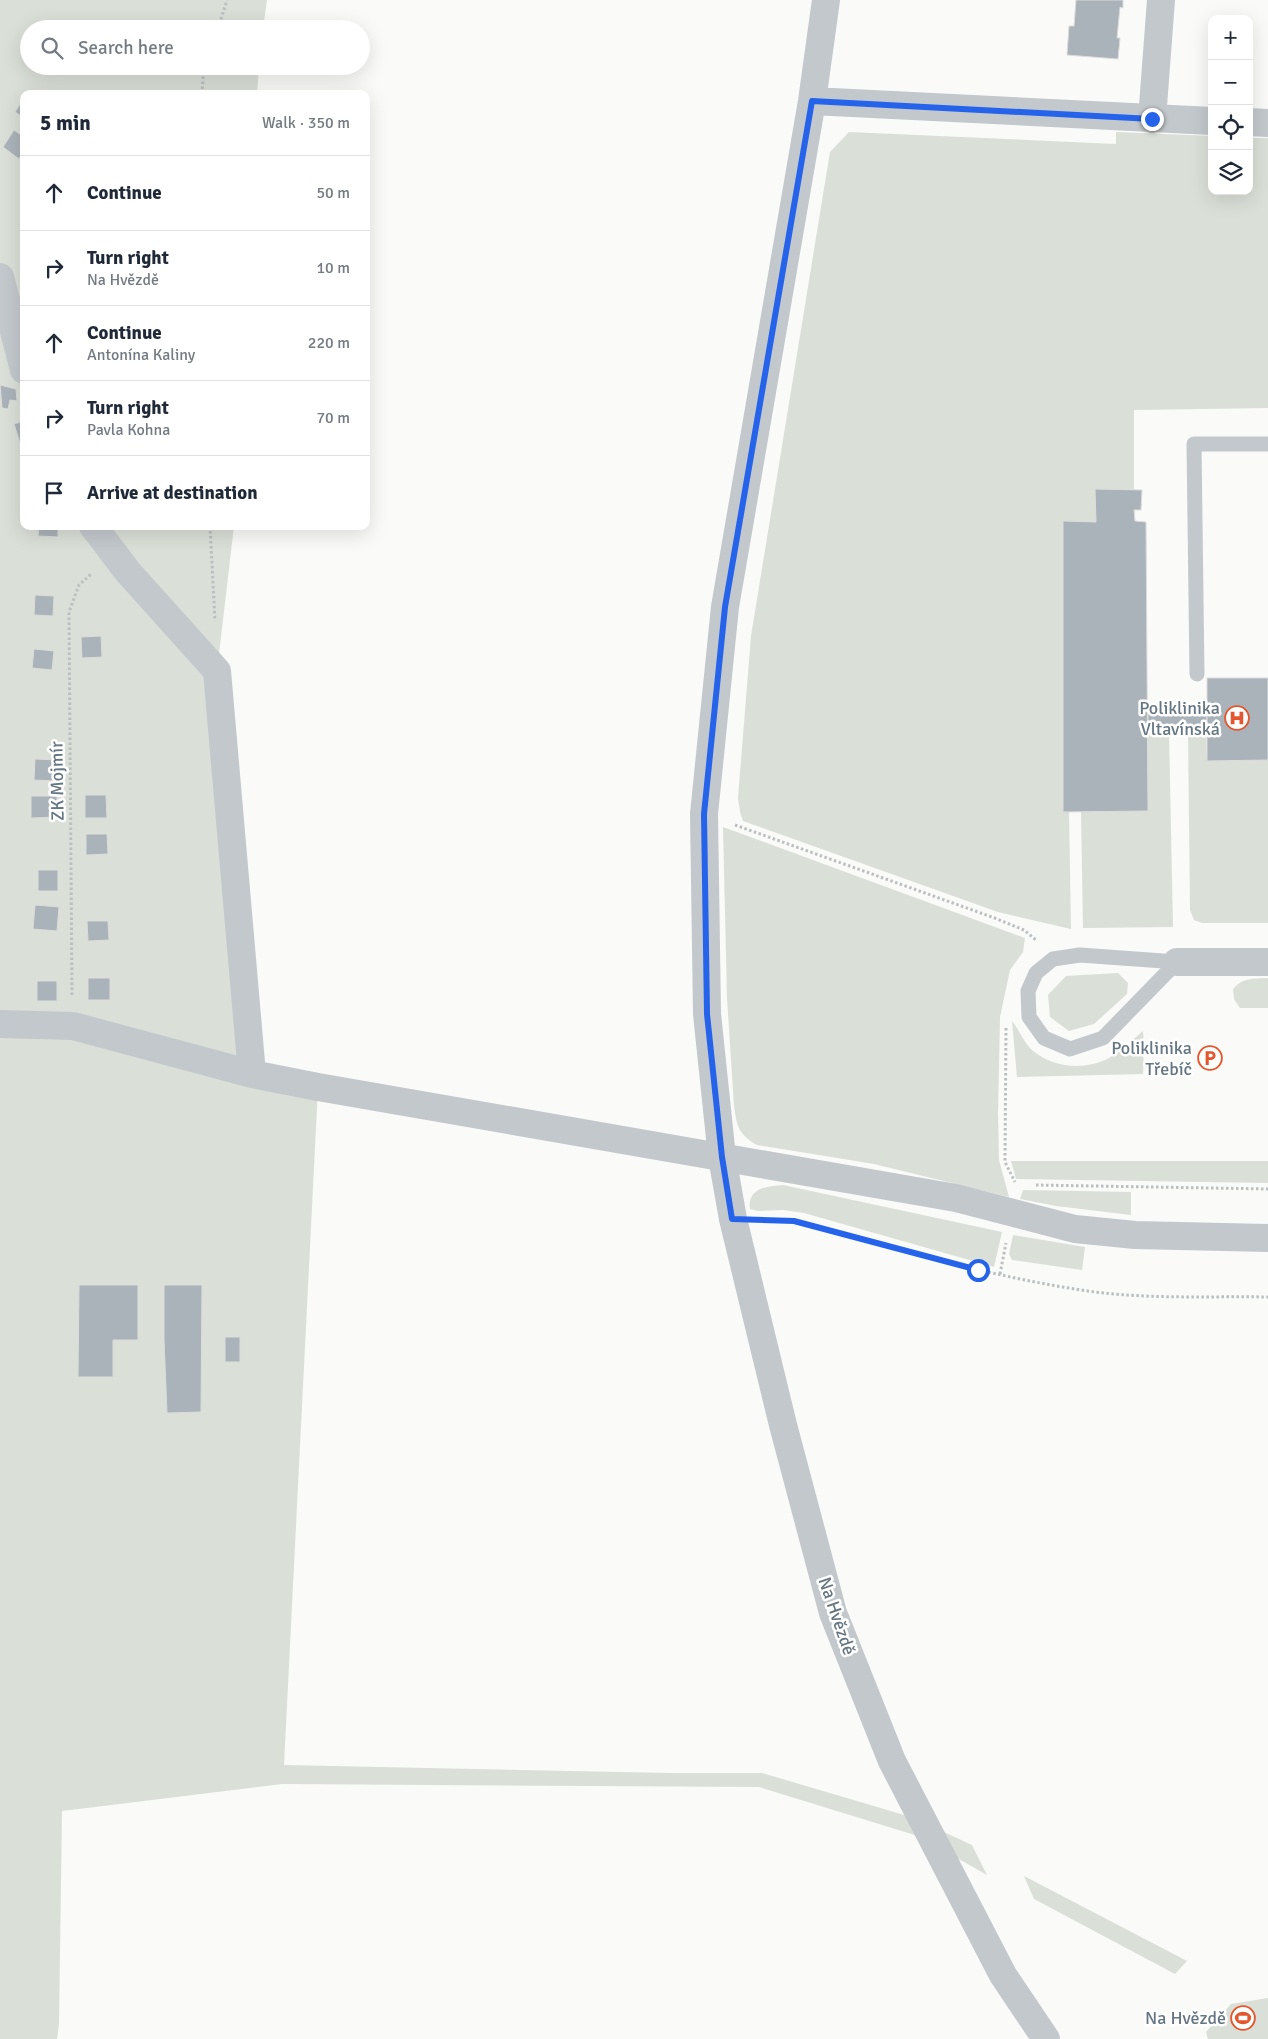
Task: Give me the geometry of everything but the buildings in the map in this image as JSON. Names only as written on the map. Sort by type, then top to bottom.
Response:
[{"type":"street","name":"Na Hvězdě","points":[[826,0],[812,101],[725,607],[704,814],[707,1014],[722,1157],[732,1219],[783,1425],[833,1613],[892,1761],[1003,1974],[1046,2039]]},
{"type":"street","points":[[1152,119],[1161,0]]},
{"type":"street","points":[[812,101],[1208,121]]},
{"type":"street","points":[[1253,122],[1268,123]]},
{"type":"street","points":[[0,276],[20,354]]},
{"type":"street","points":[[96,530],[148,594],[217,671],[252,1074]]},
{"type":"street","points":[[1177,962],[1268,962]]},
{"type":"street","points":[[0,1024],[73,1026],[252,1074],[328,1089],[956,1198],[1075,1229],[1135,1235],[1268,1238]]},
{"type":"lane","points":[[1197,674],[1194,444],[1268,444]]},
{"type":"lane","points":[[1080,955],[1177,962],[1103,1038],[1070,1049],[1044,1038],[1029,1017],[1028,991],[1036,973],[1053,959],[1080,955]]},
{"type":"path","points":[[221,20],[227,0]]},
{"type":"path","points":[[202,90],[204,75]]},
{"type":"path","points":[[210,530],[215,623]]},
{"type":"path","name":"ZK Mojmír","points":[[73,1026],[69,612],[79,585],[115,555]]},
{"type":"path","points":[[704,814],[1024,930],[1053,959]]},
{"type":"path","points":[[1032,948],[1036,940]]},
{"type":"path","points":[[1000,1274],[1017,1185],[1005,1162],[1006,1023]]},
{"type":"path","points":[[1036,1185],[1268,1189]]},
{"type":"path","points":[[732,1219],[794,1221],[1000,1274],[1074,1289],[1123,1295],[1268,1297]]},
{"type":"shaded area","points":[[0,0],[267,0],[264,20],[20,20],[20,75],[258,75],[257,90],[20,90],[20,530],[234,530],[217,671],[252,1074],[318,1087],[284,1765],[670,1773],[762,1773],[911,1817],[972,1845],[987,1875],[918,1836],[759,1787],[282,1784],[62,1811],[59,2024],[57,2039],[0,2039]]},
{"type":"shaded area","points":[[849,132],[1116,144],[1116,132],[1208,136],[1208,195],[1253,195],[1253,138],[1268,138],[1268,408],[1134,410],[1134,489],[1095,489],[1096,522],[1063,521],[1063,812],[1069,812],[1071,929],[998,912],[743,821],[740,812],[738,798],[751,636],[830,152]]},
{"type":"shaded area","points":[[1188,733],[1206,733],[1207,761],[1268,760],[1268,923],[1202,923],[1194,920],[1190,910]]},
{"type":"shaded area","points":[[1148,734],[1169,734],[1173,927],[1083,928],[1081,812],[1147,811]]},
{"type":"shaded area","points":[[723,827],[1025,938],[1023,952],[1010,970],[1000,1017],[999,1160],[1009,1197],[874,1164],[757,1145],[742,1133],[734,1106],[727,998]]},
{"type":"shaded area","points":[[1118,973],[1128,983],[1127,994],[1094,1024],[1069,1031],[1050,1017],[1048,995],[1066,976]]},
{"type":"shaded area","points":[[1268,978],[1268,1008],[1240,1008],[1234,999],[1233,989],[1241,982]]},
{"type":"shaded area","points":[[1012,1021],[1026,1044],[1032,1050],[1049,1061],[1069,1066],[1089,1065],[1109,1058],[1143,1031],[1143,1074],[1017,1077]]},
{"type":"shaded area","points":[[1011,1161],[1268,1161],[1268,1183],[1016,1179]]},
{"type":"shaded area","points":[[783,1185],[1002,1232],[994,1267],[804,1213],[750,1209],[750,1202],[755,1192],[765,1187]]},
{"type":"shaded area","points":[[1023,1190],[1131,1192],[1131,1215],[1056,1206],[1020,1199]]},
{"type":"shaded area","points":[[1013,1235],[1085,1247],[1082,1270],[1012,1260],[1009,1254]]},
{"type":"shaded area","points":[[1024,1876],[1187,1961],[1175,1974],[1034,1899]]},
{"type":"shaded area","name":"Na Hvězdě","points":[[1268,1998],[1268,2039],[1208,2039],[1206,2032],[1231,2004]]},
{"type":"place","name":"Poliklinika Vltavínská","points":[[1237,718]]},
{"type":"place","name":"Poliklinika Třebíč","points":[[1210,1058]]},
{"type":"place","name":"Na Hvězdě","points":[[1243,2018]]},
{"type":"route","points":[[978,1270],[794,1221],[732,1219],[722,1157],[707,1014],[704,814],[725,607],[812,101],[1152,119]]}]
